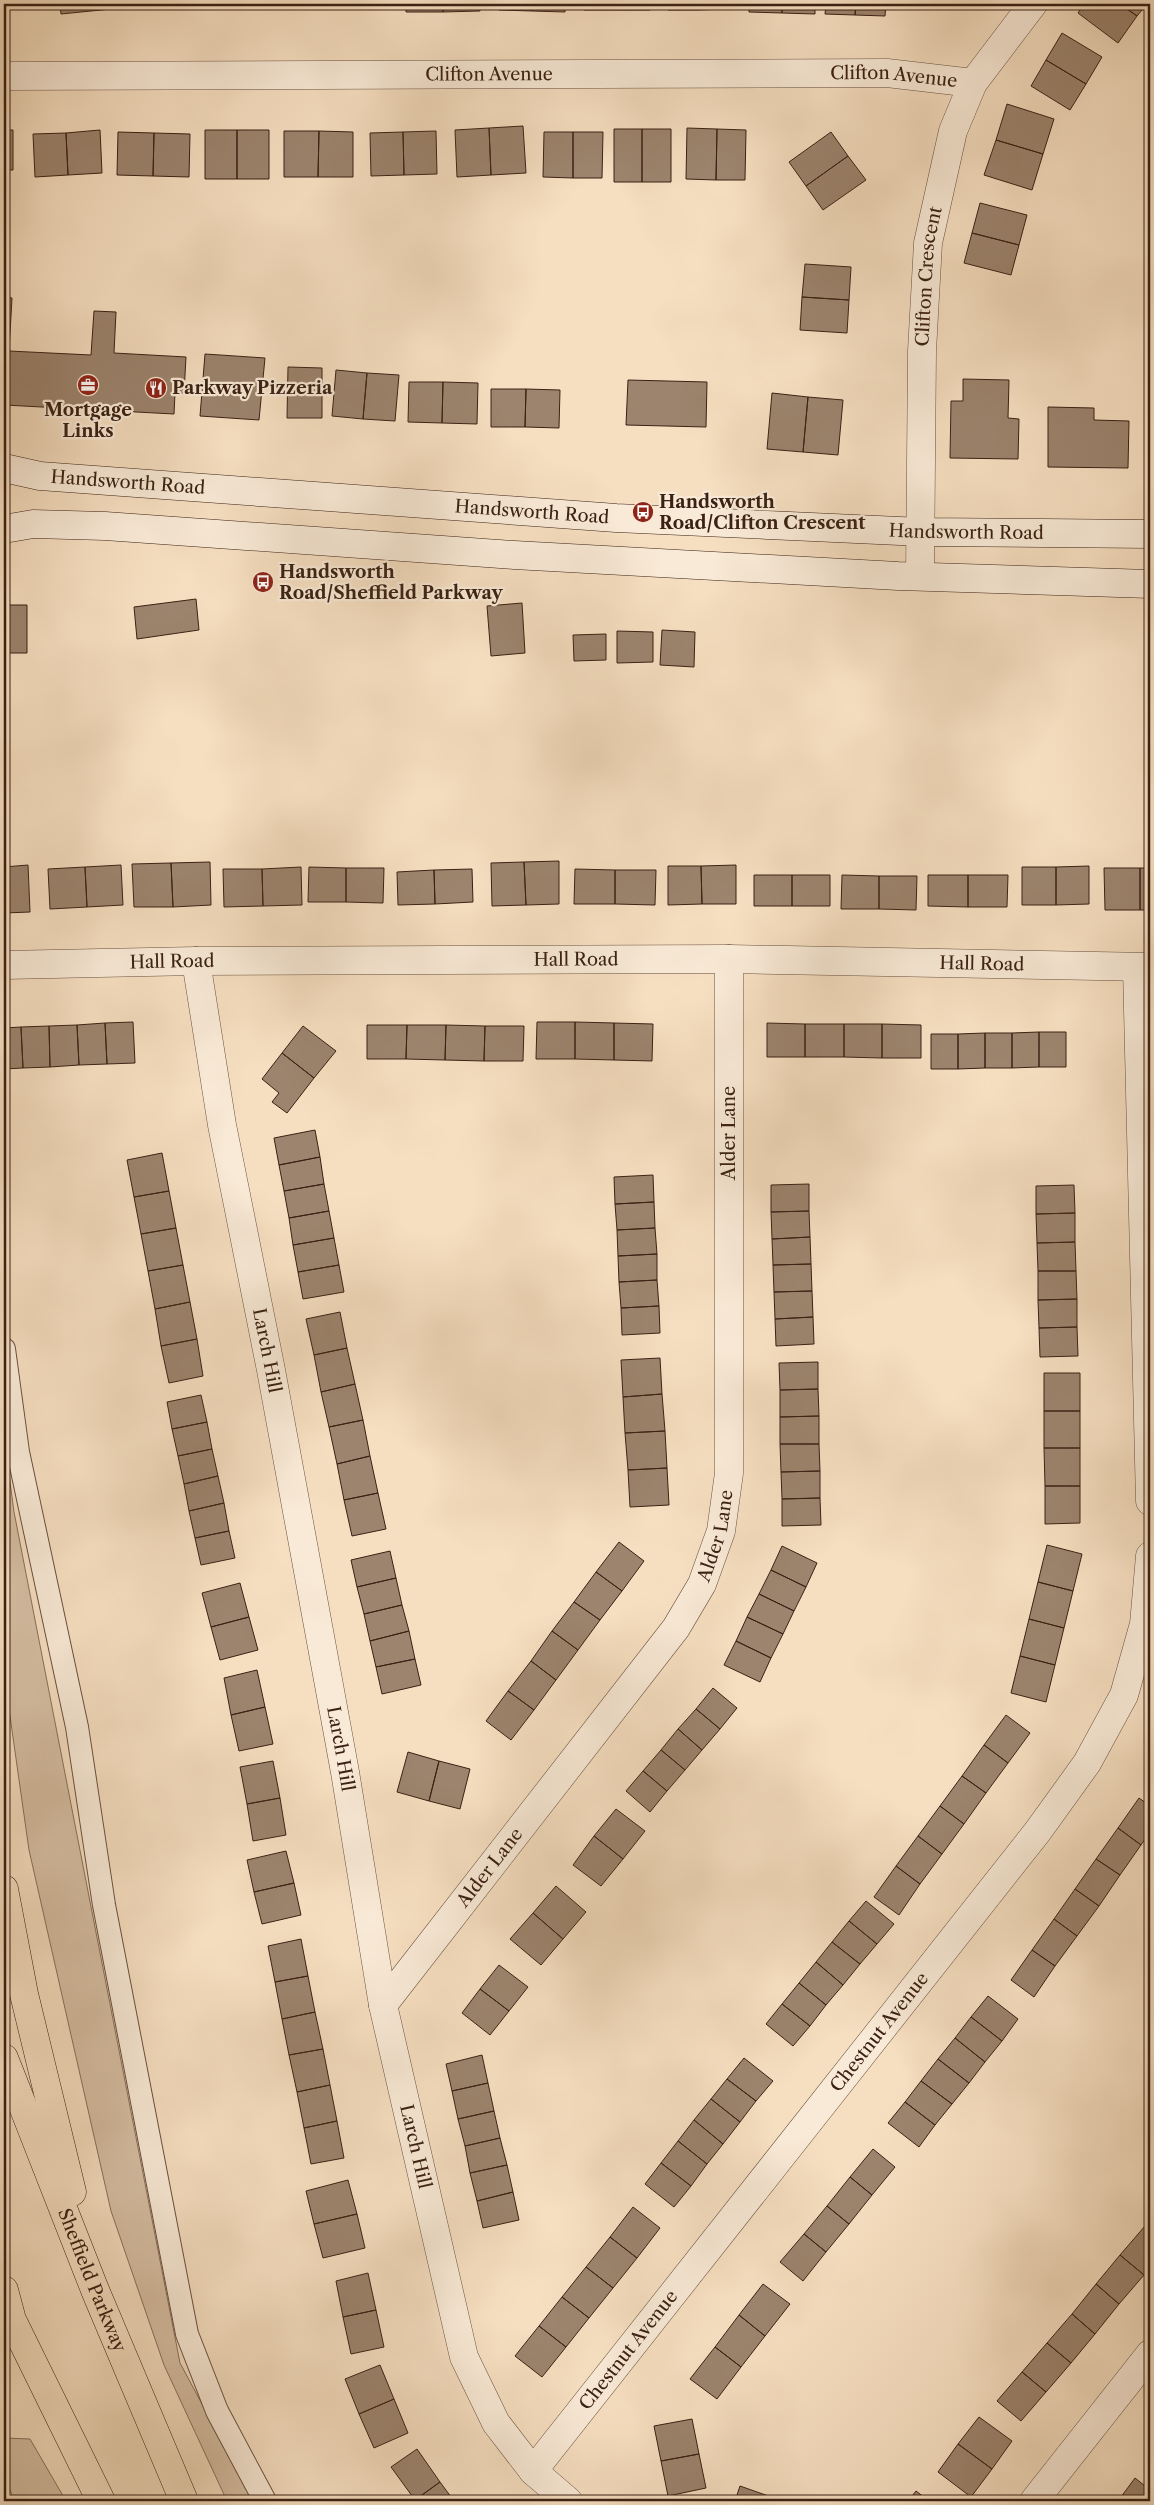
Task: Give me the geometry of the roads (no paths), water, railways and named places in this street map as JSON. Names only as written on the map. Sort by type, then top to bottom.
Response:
[{"type":"highway","points":[[4,1889],[24,1994],[95,2290]]},
{"type":"highway","name":"Sheffield Parkway","points":[[4,2058],[95,2290],[184,2501]]},
{"type":"highway","points":[[4,2290],[8,2311],[101,2501]]},
{"type":"street","name":"Clifton Crescent","points":[[920,576],[922,532],[922,351],[928,243],[953,132],[973,83],[1033,4]]},
{"type":"street","name":"Clifton Avenue","points":[[4,76],[887,73],[973,83]]},
{"type":"street","name":"Handsworth Road","points":[[4,468],[40,476],[616,518],[922,532],[1150,534]]},
{"type":"street","points":[[4,529],[33,524],[105,526],[514,555],[920,576],[1150,584]]},
{"type":"street","name":"Hall Road","points":[[4,965],[196,961],[729,959],[1144,968]]},
{"type":"street","name":"Alder Lane","points":[[383,2005],[676,1628],[702,1584],[721,1532],[729,1473],[729,959]]},
{"type":"street","name":"Larch Hill","points":[[196,961],[222,1126],[269,1361],[344,1763],[383,2005],[464,2357],[496,2424],[533,2471],[568,2501]]},
{"type":"street","points":[[1144,968],[1150,1501]]},
{"type":"street","name":"Chestnut Avenue","points":[[533,2471],[1032,1839],[1087,1763],[1124,1694],[1144,1624],[1150,1556]]},
{"type":"street","points":[[1034,2501],[1150,2354]]},
{"type":"lane","points":[[4,1349],[18,1452],[77,1727],[104,1905],[187,2334],[217,2411],[265,2501]]},
{"type":"place","name":"Mortgage Links","points":[[88,385]]},
{"type":"place","name":"Parkway Pizzeria","points":[[156,388]]},
{"type":"place","name":"Handsworth Road/Clifton Crescent","points":[[643,512]]},
{"type":"place","name":"Handsworth Road/Sheffield Parkway","points":[[263,582]]}]
